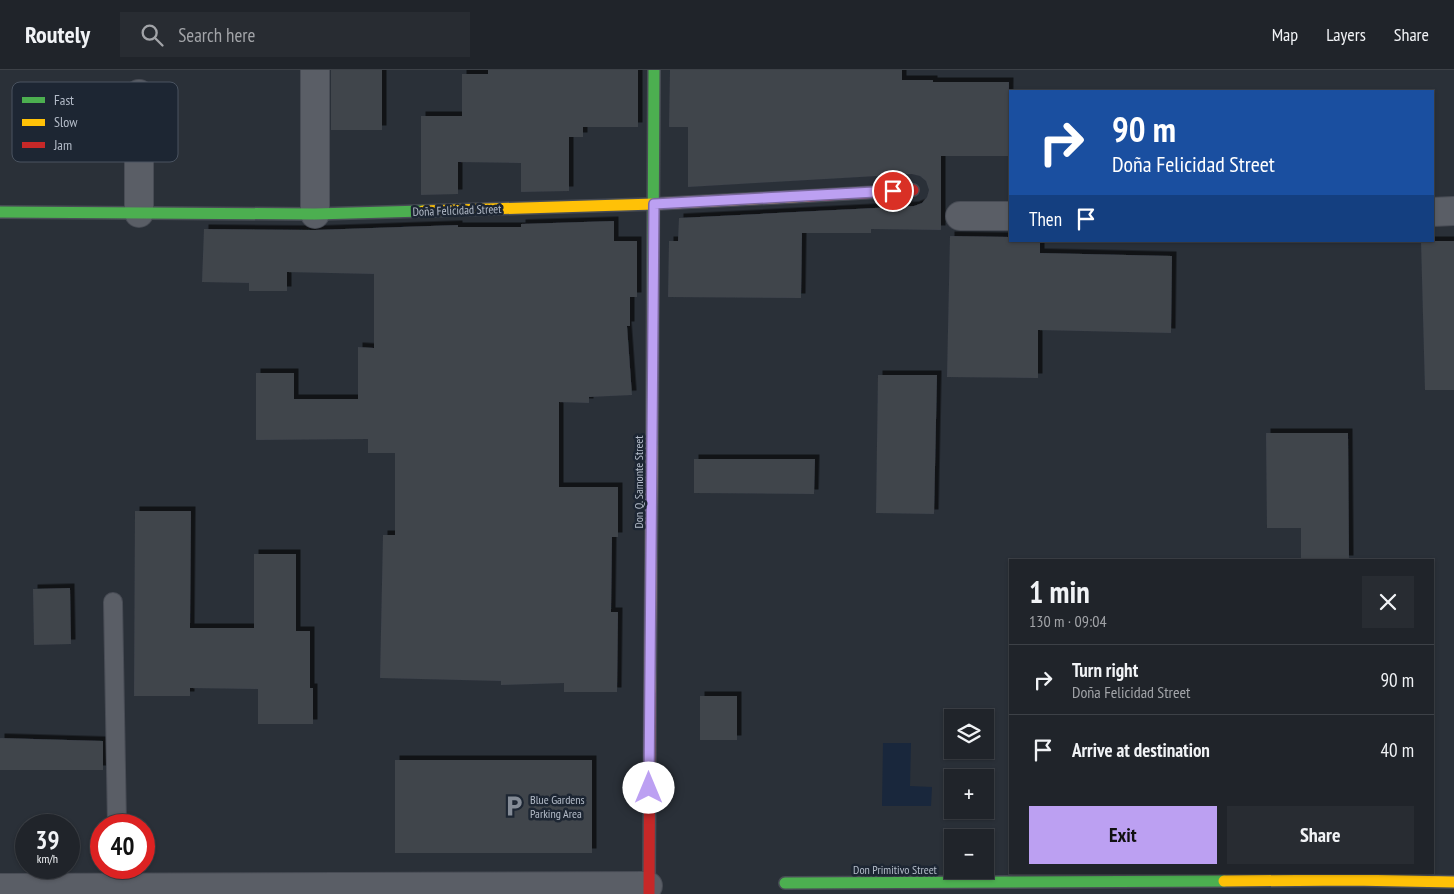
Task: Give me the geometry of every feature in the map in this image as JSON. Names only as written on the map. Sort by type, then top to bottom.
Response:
[{"type":"street","points":[[315,70],[315,214]]},
{"type":"street","name":"Don Q. Samonte Street","points":[[648,890],[654,70]]},
{"type":"street","points":[[139,162],[139,213]]},
{"type":"street","name":"Doña Felicidad Street","points":[[0,212],[315,214],[654,204],[913,190]]},
{"type":"street","points":[[1434,212],[1454,212]]},
{"type":"street","points":[[960,216],[1009,216]]},
{"type":"street","points":[[0,888],[107,879]]},
{"type":"street","points":[[124,879],[180,891],[648,890]]},
{"type":"street","name":"Don Primitivo Street","points":[[785,883],[1331,880],[1454,882]]},
{"type":"lane","points":[[113,602],[117,814]]},
{"type":"water","points":[[883,743],[911,743],[910,786],[932,787],[931,806],[882,806]]},
{"type":"building","points":[[331,70],[382,70],[382,130],[331,130]]},
{"type":"building","points":[[488,70],[638,70],[638,127],[583,127],[583,137],[569,137],[569,191],[521,192],[521,163],[458,162],[458,194],[421,195],[421,116],[462,116],[462,74],[488,74]]},
{"type":"building","points":[[670,70],[902,70],[902,80],[1009,82],[1008,156],[941,156],[941,230],[871,229],[871,233],[802,233],[801,298],[668,297],[669,241],[678,241],[679,218],[914,206],[922,203],[927,197],[929,190],[926,181],[920,176],[912,174],[688,187],[688,127],[669,127]]},
{"type":"building","points":[[614,221],[614,241],[637,241],[637,297],[630,297],[630,326],[627,326],[632,395],[589,397],[589,403],[559,402],[559,487],[618,487],[618,537],[612,537],[611,612],[618,612],[617,692],[564,692],[564,683],[501,685],[501,681],[380,678],[383,535],[395,535],[395,453],[368,453],[368,439],[256,440],[256,373],[294,373],[294,399],[358,399],[358,347],[374,348],[374,274],[287,272],[287,291],[249,291],[249,283],[202,282],[204,229],[315,230],[458,225],[458,227],[521,227],[521,224]]},
{"type":"building","points":[[950,236],[1009,237],[1009,242],[1040,242],[1040,253],[1172,256],[1171,333],[1038,330],[1038,378],[947,377]]},
{"type":"building","points":[[1454,241],[1454,390],[1425,390],[1421,242]]},
{"type":"building","points":[[878,375],[937,375],[934,514],[876,513]]},
{"type":"building","points":[[1266,433],[1348,433],[1349,559],[1301,559],[1301,528],[1267,528]]},
{"type":"building","points":[[694,459],[815,459],[814,494],[694,493]]},
{"type":"building","points":[[135,511],[191,511],[190,628],[254,628],[254,554],[296,554],[296,631],[310,631],[310,688],[313,688],[313,724],[258,724],[258,689],[190,688],[190,696],[134,696]]},
{"type":"building","points":[[70,588],[71,644],[34,645],[33,589]]},
{"type":"building","points":[[700,696],[737,696],[737,740],[700,740]]},
{"type":"building","points":[[0,738],[103,741],[103,770],[0,770]]},
{"type":"building","points":[[395,760],[592,760],[592,853],[395,853]]},
{"type":"traffic: fast","points":[[652,447],[654,70]]},
{"type":"traffic: fast","points":[[0,212],[315,214],[423,211]]},
{"type":"traffic: fast","points":[[785,883],[1224,881]]},
{"type":"traffic: slow","points":[[423,211],[654,204],[808,196]]},
{"type":"traffic: slow","points":[[650,691],[652,447]]},
{"type":"traffic: slow","points":[[1224,881],[1351,880],[1454,882]]},
{"type":"traffic: jam","points":[[808,196],[913,190]]},
{"type":"traffic: jam","points":[[649,894],[650,691]]},
{"type":"place","name":"Blue Gardens Parking Area","points":[[514,806]]},
{"type":"route","points":[[649,788],[654,204],[893,191]]}]
